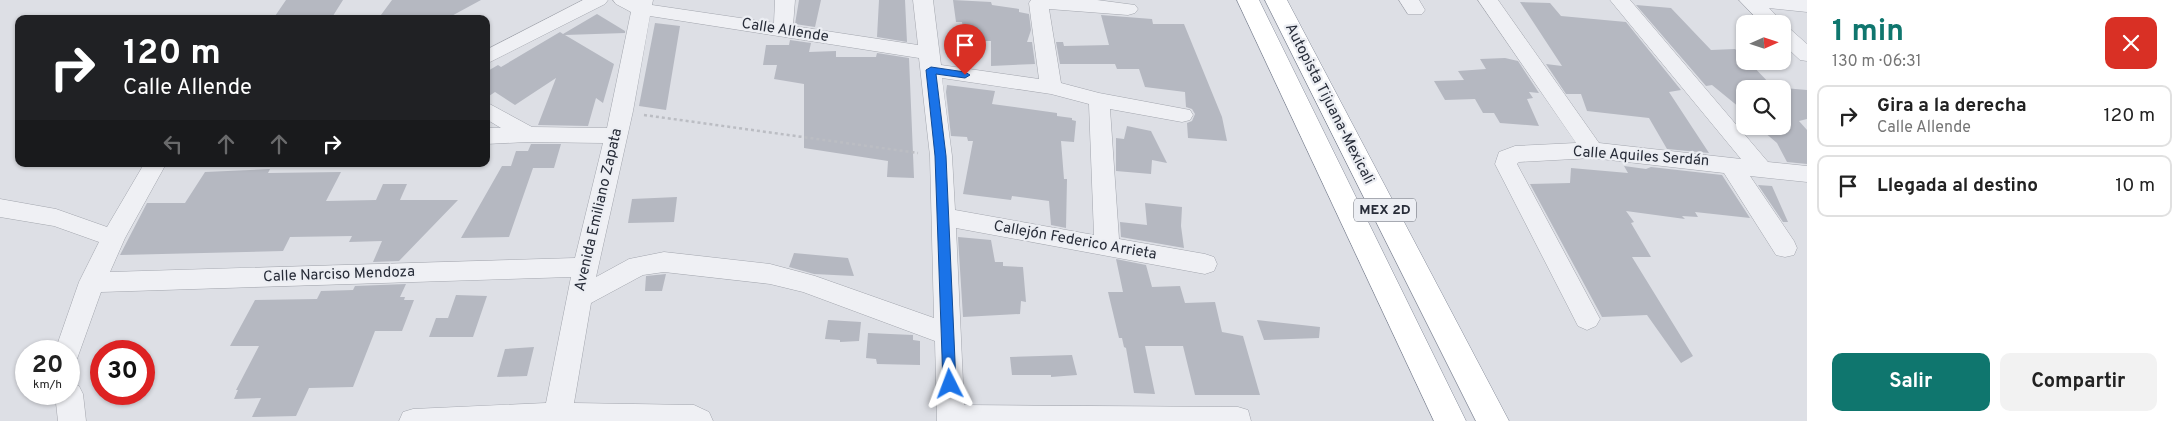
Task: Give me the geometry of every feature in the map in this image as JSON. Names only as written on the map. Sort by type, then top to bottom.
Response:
[{"type":"highway","name":"Autopista Tijuana-Mexicali","points":[[1248,0],[1450,421]]},
{"type":"highway","name":"Autopista Tijuana-Mexicali","points":[[1276,0],[1493,421]]},
{"type":"street","points":[[490,56],[598,0]]},
{"type":"street","points":[[784,31],[786,0]]},
{"type":"street","points":[[923,0],[941,156],[951,419],[1238,419]]},
{"type":"street","points":[[1488,0],[1592,150]]},
{"type":"street","points":[[1620,0],[1761,168]]},
{"type":"street","points":[[1750,0],[1807,6]]},
{"type":"street","points":[[1750,0],[1765,15]]},
{"type":"street","name":"Calle Allende","points":[[635,3],[784,31],[1051,87],[1099,100],[1182,115]]},
{"type":"street","name":"Avenida Emiliano Zapata","points":[[558,418],[585,267],[622,111],[635,3]]},
{"type":"street","points":[[1051,87],[1039,3],[1070,3],[1128,9]]},
{"type":"street","points":[[1099,100],[1107,248]]},
{"type":"street","points":[[490,111],[528,134]]},
{"type":"street","points":[[490,136],[528,134],[616,136]]},
{"type":"street","name":"Calle Aquiles Serdán","points":[[1587,319],[1506,164],[1507,158],[1515,154],[1592,150],[1807,174]]},
{"type":"street","points":[[1730,164],[1785,248]]},
{"type":"street","points":[[72,340],[92,282],[113,238],[153,167]]},
{"type":"street","points":[[0,208],[56,218],[113,238]]},
{"type":"street","name":"Callejón Federico Arrieta","points":[[944,216],[1107,248],[1205,264]]},
{"type":"street","points":[[580,297],[638,266],[664,262],[770,274],[806,282],[947,334]]},
{"type":"street","name":"Calle Narciso Mendoza","points":[[92,282],[585,267]]},
{"type":"street","points":[[70,405],[72,421]]},
{"type":"street","points":[[413,421],[670,415],[694,417],[699,421]]},
{"type":"path","points":[[622,111],[941,156]]},
{"type":"building","points":[[286,0],[343,0],[334,15],[276,15]]},
{"type":"building","points":[[392,0],[481,0],[453,15],[381,15]]},
{"type":"building","points":[[799,0],[821,0],[815,27],[795,24]]},
{"type":"building","points":[[879,0],[905,0],[907,42],[877,37]]},
{"type":"building","points":[[953,0],[991,2],[992,5],[1019,9],[1019,12],[1029,14],[1031,30],[1027,42],[1032,42],[1035,64],[991,66],[991,41],[971,41],[970,27],[963,28],[962,22],[956,22]]},
{"type":"building","points":[[1520,2],[1550,3],[1561,16],[1626,22],[1681,90],[1669,92],[1709,153],[1667,149],[1649,118],[1587,111],[1581,94],[1566,94],[1546,64],[1562,66]]},
{"type":"building","points":[[1636,5],[1671,8],[1711,50],[1736,50],[1736,70],[1757,70],[1766,80],[1736,80],[1736,105],[1712,85],[1706,86]]},
{"type":"building","points":[[597,14],[625,31],[625,33],[565,35],[614,64],[603,103],[596,98],[588,126],[538,125],[556,78],[515,105],[495,92],[490,95],[490,70],[498,65],[501,67],[560,32],[563,34]]},
{"type":"building","points":[[1101,15],[1152,19],[1153,24],[1184,24],[1222,117],[1227,141],[1188,138],[1187,123],[1192,121],[1195,114],[1192,109],[1186,107],[1185,92],[1145,87],[1139,69],[1117,69],[1115,64],[1060,64],[1056,42],[1063,42],[1064,46],[1109,45]]},
{"type":"building","points":[[655,23],[680,26],[666,110],[639,106]]},
{"type":"building","points":[[790,40],[811,43],[809,52],[836,51],[836,57],[876,57],[877,53],[909,58],[914,178],[887,177],[888,161],[804,148],[804,84],[774,79],[777,65],[763,65],[766,45],[789,45]]},
{"type":"building","points":[[1505,58],[1518,61],[1539,93],[1529,92],[1533,98],[1527,99],[1539,126],[1500,123],[1494,113],[1483,113],[1475,99],[1445,100],[1434,81],[1464,80],[1458,71],[1486,69],[1480,59]]},
{"type":"building","points":[[947,85],[995,91],[992,104],[1057,113],[1057,116],[1072,118],[1072,120],[1076,121],[1074,142],[1061,141],[1064,179],[1067,179],[1066,228],[1051,225],[1049,201],[1012,196],[1011,200],[963,194],[973,141],[968,141],[967,137],[951,136],[946,92]]},
{"type":"building","points":[[1791,89],[1807,90],[1807,119],[1799,121],[1807,130],[1807,164],[1787,162],[1777,143],[1768,135],[1791,135]]},
{"type":"building","points":[[1127,126],[1151,131],[1167,163],[1152,160],[1151,174],[1116,171],[1116,138],[1124,139]]},
{"type":"building","points":[[531,144],[561,144],[554,168],[533,168],[509,237],[461,238],[502,166],[511,166],[516,151],[528,151]]},
{"type":"building","points":[[1624,166],[1722,175],[1750,218],[1695,212],[1698,217],[1682,216],[1685,219],[1626,211],[1634,222],[1631,223],[1651,257],[1632,257],[1693,356],[1681,363],[1647,315],[1602,317],[1530,184],[1570,183],[1571,168],[1628,173]]},
{"type":"building","points":[[270,169],[268,173],[341,172],[326,201],[376,200],[383,184],[407,184],[400,200],[458,200],[399,261],[373,262],[382,241],[349,242],[352,236],[290,237],[283,251],[120,255],[147,203],[185,203],[205,172]]},
{"type":"building","points":[[1758,185],[1772,186],[1788,222],[1783,222]]},
{"type":"building","points":[[677,197],[674,222],[628,223],[632,199]]},
{"type":"building","points":[[1145,203],[1182,207],[1181,226],[1184,248],[1121,237],[1120,222],[1147,225]]},
{"type":"building","points":[[958,237],[991,240],[995,262],[1003,262],[1003,266],[1023,267],[1026,302],[1021,301],[1020,314],[963,317]]},
{"type":"building","points":[[794,253],[848,258],[854,276],[814,274],[789,267]]},
{"type":"building","points":[[1116,259],[1146,265],[1152,287],[1180,286],[1185,303],[1215,302],[1222,332],[1243,336],[1260,395],[1195,395],[1183,346],[1145,346],[1155,394],[1134,393],[1126,348],[1122,338],[1119,338],[1108,292],[1123,292]]},
{"type":"building","points":[[666,274],[662,291],[645,291],[646,276]]},
{"type":"building","points":[[406,284],[400,297],[405,297],[404,300],[414,300],[402,331],[375,331],[353,387],[309,388],[296,416],[252,417],[261,398],[234,399],[238,390],[236,390],[259,346],[230,346],[255,300],[317,299],[321,291],[353,290],[355,286]]},
{"type":"building","points":[[456,295],[487,296],[473,337],[429,337],[436,318],[448,318]]},
{"type":"building","points":[[828,320],[861,322],[859,341],[840,342],[840,340],[825,339]]},
{"type":"building","points":[[1257,320],[1320,327],[1319,338],[1264,340]]},
{"type":"building","points":[[868,333],[913,335],[913,340],[920,341],[920,365],[877,364],[876,359],[866,358]]},
{"type":"building","points":[[534,347],[527,376],[497,377],[505,349]]},
{"type":"building","points":[[1072,355],[1077,375],[1051,377],[1051,375],[1012,375],[1010,357]]},
{"type":"route","points":[[950,384],[941,156],[931,70],[965,75]]}]
